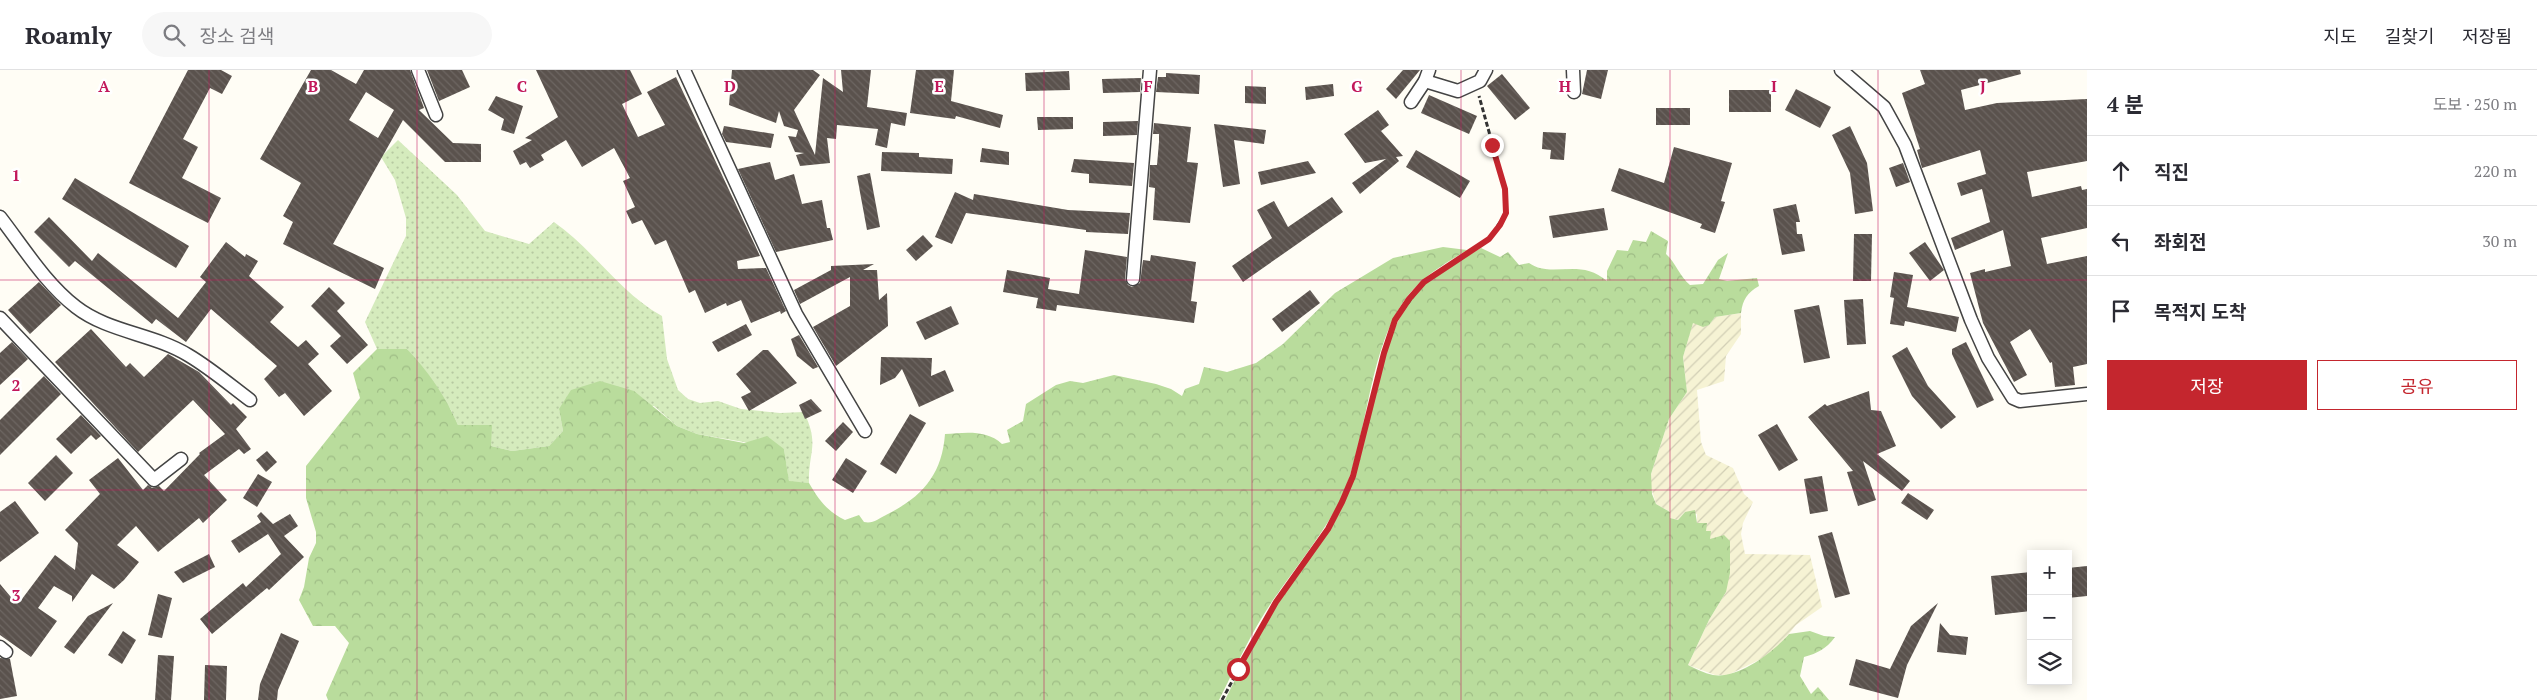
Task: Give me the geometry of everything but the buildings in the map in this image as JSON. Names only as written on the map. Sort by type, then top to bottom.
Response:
[{"type":"street","points":[[418,70],[436,115]]},
{"type":"street","points":[[684,70],[796,314],[865,431]]},
{"type":"street","points":[[1133,279],[1150,70]]},
{"type":"street","points":[[1411,102],[1427,76],[1458,91],[1480,81],[1486,70]]},
{"type":"street","points":[[1573,70],[1574,92]]},
{"type":"street","points":[[1842,70],[1884,106],[1905,145],[1971,320],[1988,358],[2014,398],[2020,401],[2087,394]]},
{"type":"street","points":[[0,217],[49,281],[77,308],[103,322],[152,339],[188,355],[250,400]]},
{"type":"street","points":[[0,318],[154,480],[181,459]]},
{"type":"path","points":[[1222,700],[1276,602],[1328,529],[1342,502],[1353,476],[1384,353],[1395,320],[1409,299],[1424,282],[1489,239],[1506,213],[1505,189],[1475,84]]},
{"type":"shaded area","points":[[1741,313],[1741,334],[1726,356],[1724,381],[1697,390],[1701,442],[1706,455],[1733,468],[1744,494],[1753,502],[1743,523],[1741,534],[1745,554],[1810,555],[1822,607],[1796,625],[1778,647],[1761,659],[1728,675],[1715,675],[1688,665],[1709,620],[1726,592],[1709,539],[1706,532],[1697,523],[1697,514],[1685,512],[1678,520],[1670,518],[1670,512],[1656,504],[1650,484],[1651,474],[1669,419],[1687,392],[1683,357],[1693,322],[1709,325],[1715,317]]},
{"type":"green space","points":[[398,140],[457,195],[485,231],[529,244],[554,222],[633,295],[662,316],[667,359],[678,390],[688,399],[700,403],[718,401],[741,409],[780,413],[804,412],[809,423],[812,441],[809,483],[789,482],[784,449],[697,434],[677,426],[654,406],[559,409],[563,431],[549,446],[512,451],[491,446],[458,425],[451,410],[407,349],[377,349],[365,322],[406,236],[406,218],[395,180],[381,157]]},
{"type":"green space","points":[[1651,231],[1668,241],[1666,254],[1690,285],[1703,284],[1718,260],[1728,253],[1719,279],[1727,281],[1757,278],[1759,286],[1746,297],[1741,313],[1715,317],[1709,325],[1703,327],[1693,323],[1683,357],[1687,392],[1669,419],[1651,474],[1652,494],[1656,504],[1670,512],[1670,518],[1678,520],[1685,512],[1695,510],[1697,523],[1707,523],[1706,531],[1711,531],[1710,539],[1724,535],[1730,541],[1730,573],[1726,592],[1709,620],[1688,665],[1713,675],[1734,673],[1765,656],[1789,634],[1810,631],[1824,636],[1835,637],[1821,650],[1804,657],[1800,676],[1811,694],[1818,687],[1829,700],[1225,700],[1270,615],[1329,530],[1344,503],[1362,448],[1383,360],[1393,333],[1406,307],[1424,285],[1444,270],[1481,248],[1500,257],[1508,252],[1519,265],[1529,263],[1547,269],[1587,270],[1607,281],[1607,271],[1617,250],[1628,251],[1633,240],[1646,242]]},
{"type":"green space","points":[[1443,247],[1467,250],[1423,280],[1404,301],[1390,326],[1372,385],[1350,477],[1339,503],[1316,541],[1265,612],[1219,700],[328,700],[326,695],[349,643],[335,626],[313,626],[299,600],[304,587],[309,558],[316,543],[316,532],[306,498],[306,466],[360,398],[353,373],[377,349],[407,349],[436,385],[458,425],[492,425],[491,446],[512,451],[549,446],[563,431],[559,409],[571,390],[600,381],[634,391],[677,426],[697,434],[744,443],[767,436],[784,449],[789,481],[809,483],[824,504],[833,513],[845,520],[859,515],[864,522],[870,522],[878,520],[910,501],[928,483],[940,461],[945,434],[975,433],[989,436],[1002,444],[1010,442],[1007,430],[1023,421],[1026,404],[1056,385],[1070,381],[1083,383],[1114,375],[1156,384],[1171,389],[1182,396],[1185,389],[1199,384],[1204,367],[1227,372],[1256,363],[1283,344],[1335,293],[1393,258]]},
{"type":"route","points":[[1238,669],[1276,602],[1328,529],[1342,502],[1353,476],[1384,353],[1395,320],[1409,299],[1424,282],[1489,239],[1500,225],[1506,213],[1505,189],[1492,145]]}]
